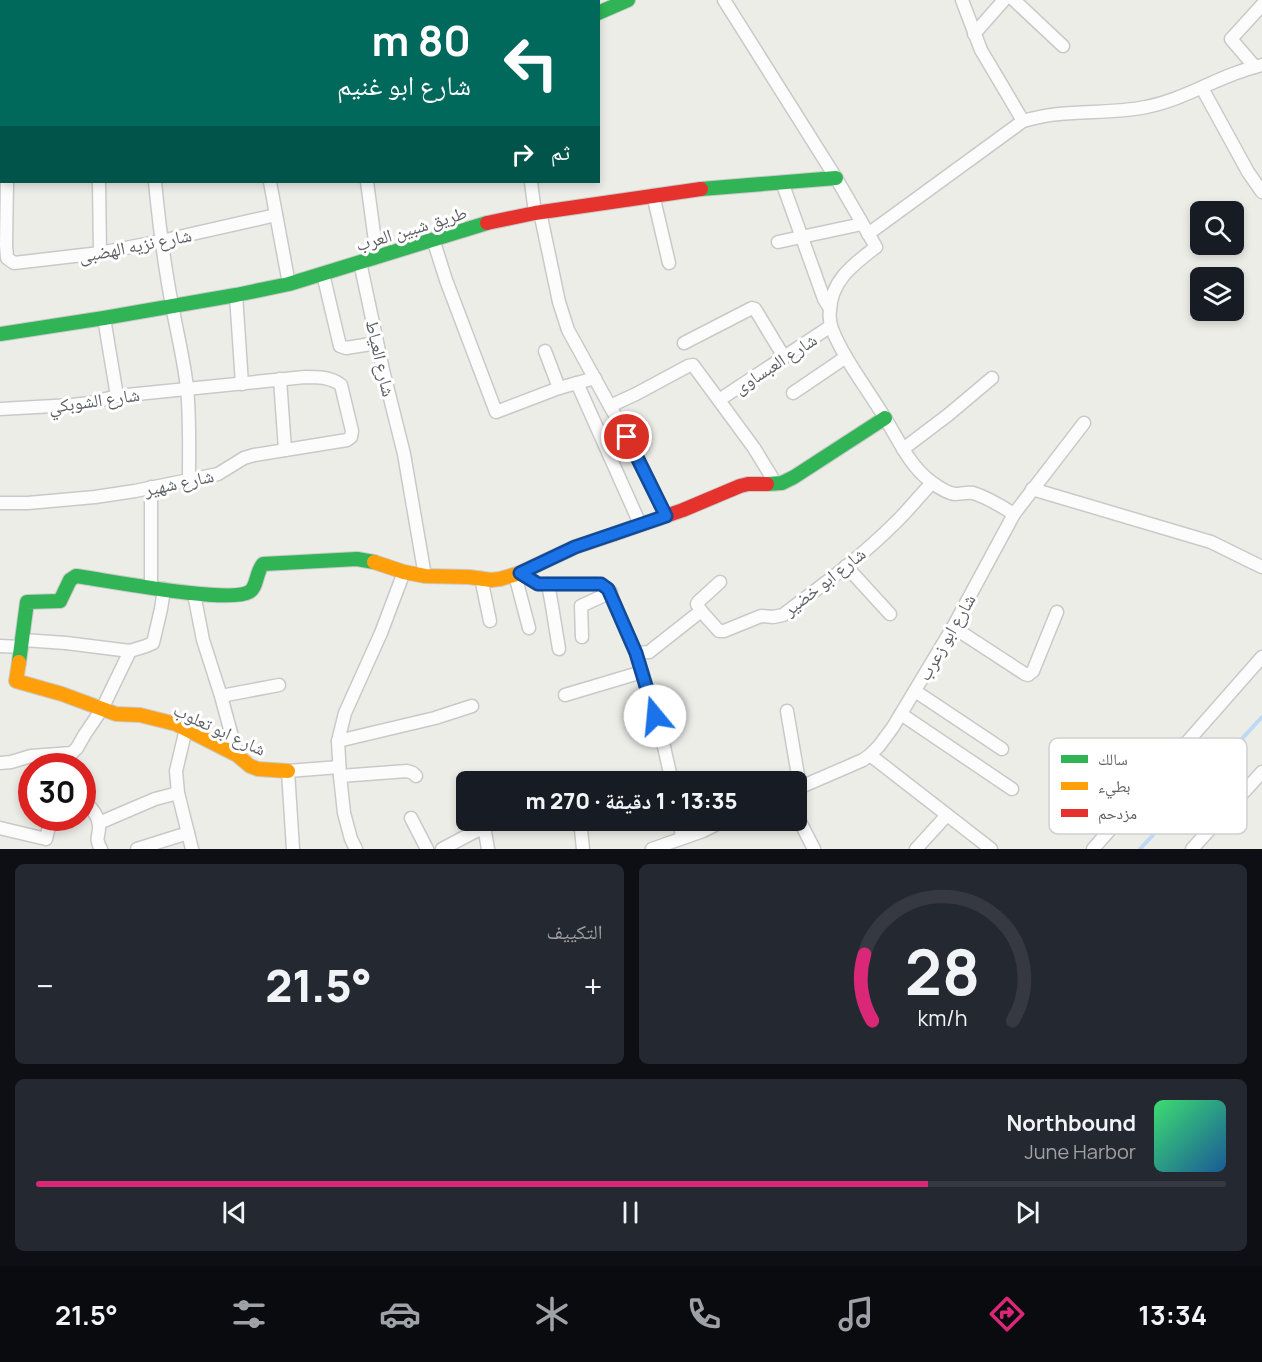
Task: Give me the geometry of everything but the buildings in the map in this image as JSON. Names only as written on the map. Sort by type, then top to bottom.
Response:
[{"type":"street","points":[[724,0],[836,178],[876,247],[860,259],[835,286],[830,309],[831,326],[846,357],[903,449],[916,468],[932,483],[949,493],[978,495],[1014,514]]},
{"type":"street","points":[[962,0],[974,34],[1023,121]]},
{"type":"street","points":[[974,34],[1005,0]]},
{"type":"street","points":[[1014,0],[1063,46]]},
{"type":"street","points":[[600,12],[621,2]]},
{"type":"street","points":[[778,242],[865,229],[1023,121],[1058,114],[1146,107],[1170,101],[1259,66],[1231,39],[1262,5]]},
{"type":"street","points":[[1202,88],[1248,172],[1262,192]]},
{"type":"street","name":"طريق شبين العرب","points":[[0,334],[104,318],[289,284],[491,222],[538,213],[719,187],[836,178]]},
{"type":"street","points":[[782,182],[824,299],[830,309]]},
{"type":"street","points":[[3,244],[7,183]]},
{"type":"street","points":[[99,183],[100,253]]},
{"type":"street","points":[[155,183],[161,241],[187,390],[190,443],[189,480]]},
{"type":"street","points":[[270,183],[289,284]]},
{"type":"street","points":[[367,183],[377,256]]},
{"type":"street","points":[[531,183],[563,316],[574,343],[610,406],[666,516]]},
{"type":"street","points":[[653,195],[669,263]]},
{"type":"street","name":"شارع نزيه الهضبى","points":[[3,244],[8,258],[14,263],[100,253],[276,215]]},
{"type":"street","points":[[433,239],[446,280],[496,412],[560,388],[595,378]]},
{"type":"street","name":"شارع العياط","points":[[360,262],[404,454],[425,576]]},
{"type":"street","points":[[323,274],[340,346],[346,348],[377,343]]},
{"type":"street","points":[[236,295],[242,384]]},
{"type":"street","points":[[684,343],[751,308],[754,309],[784,357]]},
{"type":"street","points":[[104,318],[117,396]]},
{"type":"street","name":"شارع العبساوى","points":[[719,400],[831,326]]},
{"type":"street","points":[[545,351],[560,388]]},
{"type":"street","points":[[793,393],[846,357]]},
{"type":"street","points":[[610,406],[692,365],[754,448],[776,484]]},
{"type":"street","name":"شارع الشوبكي","points":[[0,409],[81,404],[117,396],[317,377],[338,383],[342,390],[352,431],[351,436]]},
{"type":"street","points":[[903,449],[992,378]]},
{"type":"street","points":[[280,379],[285,450]]},
{"type":"street","points":[[577,383],[640,524]]},
{"type":"street","points":[[22,643],[27,602],[60,602],[70,580],[76,576],[194,594],[229,596],[249,593],[259,568],[263,564],[357,559],[425,576],[500,579],[517,574],[575,547],[666,516],[740,486],[782,483],[885,418]]},
{"type":"street","name":"شارع ابو زعرب","points":[[870,755],[886,737],[915,691],[953,627],[1014,514],[1084,423]]},
{"type":"street","name":"شارع شهير","points":[[0,503],[95,497],[128,492],[218,474],[248,457],[347,440],[351,436]]},
{"type":"street","name":"شارع ابو خضير","points":[[699,607],[722,632],[761,616],[783,615],[846,566],[894,524],[932,483]]},
{"type":"street","points":[[0,646],[22,643],[66,643],[130,651],[153,643],[157,588],[151,487]]},
{"type":"street","points":[[1032,489],[1212,542],[1262,567]]},
{"type":"street","points":[[846,566],[890,614]]},
{"type":"street","points":[[356,849],[344,813],[338,741],[345,713],[381,633],[404,572]]},
{"type":"street","points":[[517,574],[538,584],[597,584],[605,586],[611,592],[636,653],[670,771]]},
{"type":"street","points":[[517,574],[529,628]]},
{"type":"street","points":[[481,578],[490,621]]},
{"type":"street","points":[[636,653],[649,652],[699,607],[720,582]]},
{"type":"street","points":[[548,584],[559,649]]},
{"type":"street","points":[[582,637],[581,606],[611,592]]},
{"type":"street","points":[[194,594],[203,640],[237,755]]},
{"type":"street","points":[[953,627],[1028,675],[1033,671],[1057,612]]},
{"type":"street","name":"شارع ابو تعلوب","points":[[22,643],[16,681],[62,694],[116,714],[166,721],[237,755],[245,763],[258,769],[288,771]]},
{"type":"street","points":[[72,753],[102,709],[130,651]]},
{"type":"street","points":[[1190,738],[1262,657]]},
{"type":"street","points":[[565,695],[642,672]]},
{"type":"street","points":[[221,696],[279,685]]},
{"type":"street","points":[[915,691],[1002,749]]},
{"type":"street","points":[[338,741],[435,718],[472,706]]},
{"type":"street","points":[[787,711],[796,771]]},
{"type":"street","points":[[901,714],[1012,789]]},
{"type":"street","points":[[186,729],[176,771],[178,793],[192,849]]},
{"type":"street","points":[[807,784],[855,764],[870,755],[947,815],[976,845],[991,849]]},
{"type":"street","points":[[293,849],[288,771],[407,771],[416,776]]},
{"type":"street","points":[[1247,788],[1262,772]]},
{"type":"street","points":[[99,823],[178,793]]},
{"type":"street","points":[[916,849],[947,815]]},
{"type":"street","points":[[96,816],[99,823],[99,845]]},
{"type":"street","points":[[411,818],[427,849]]},
{"type":"street","points":[[0,828],[46,838],[48,831]]},
{"type":"street","points":[[442,849],[468,831]]},
{"type":"street","points":[[484,831],[488,849]]},
{"type":"street","points":[[581,831],[583,849]]},
{"type":"street","points":[[681,831],[682,837]]},
{"type":"street","points":[[652,849],[703,831]]},
{"type":"street","points":[[803,831],[810,847]]},
{"type":"street","points":[[137,849],[188,833]]},
{"type":"street","points":[[1092,849],[1105,834]]},
{"type":"street","points":[[1192,849],[1206,834]]},
{"type":"waterway","points":[[1243,738],[1262,717]]},
{"type":"waterway","points":[[1140,849],[1154,834]]},
{"type":"traffic: fast","points":[[600,12],[628,0]]},
{"type":"traffic: fast","points":[[701,189],[836,178]]},
{"type":"traffic: fast","points":[[0,334],[104,318],[289,284],[487,223]]},
{"type":"traffic: fast","points":[[767,484],[782,483],[794,477],[885,418]]},
{"type":"traffic: fast","points":[[19,662],[27,602],[60,601],[70,580],[76,576],[193,593],[237,595],[252,590],[263,564],[357,559],[374,562]]},
{"type":"traffic: slow","points":[[374,562],[425,576],[500,579],[520,573],[575,547],[614,534]]},
{"type":"traffic: slow","points":[[19,662],[16,681],[62,694],[116,714],[140,715],[176,724],[237,755],[250,766],[258,769],[288,771]]},
{"type":"traffic: jam","points":[[487,223],[535,213],[701,189]]},
{"type":"traffic: jam","points":[[614,534],[683,510],[740,486],[767,484]]},
{"type":"route","points":[[627,437],[666,516],[575,547],[520,573],[538,584],[601,584],[611,592],[636,653],[655,716]]}]
